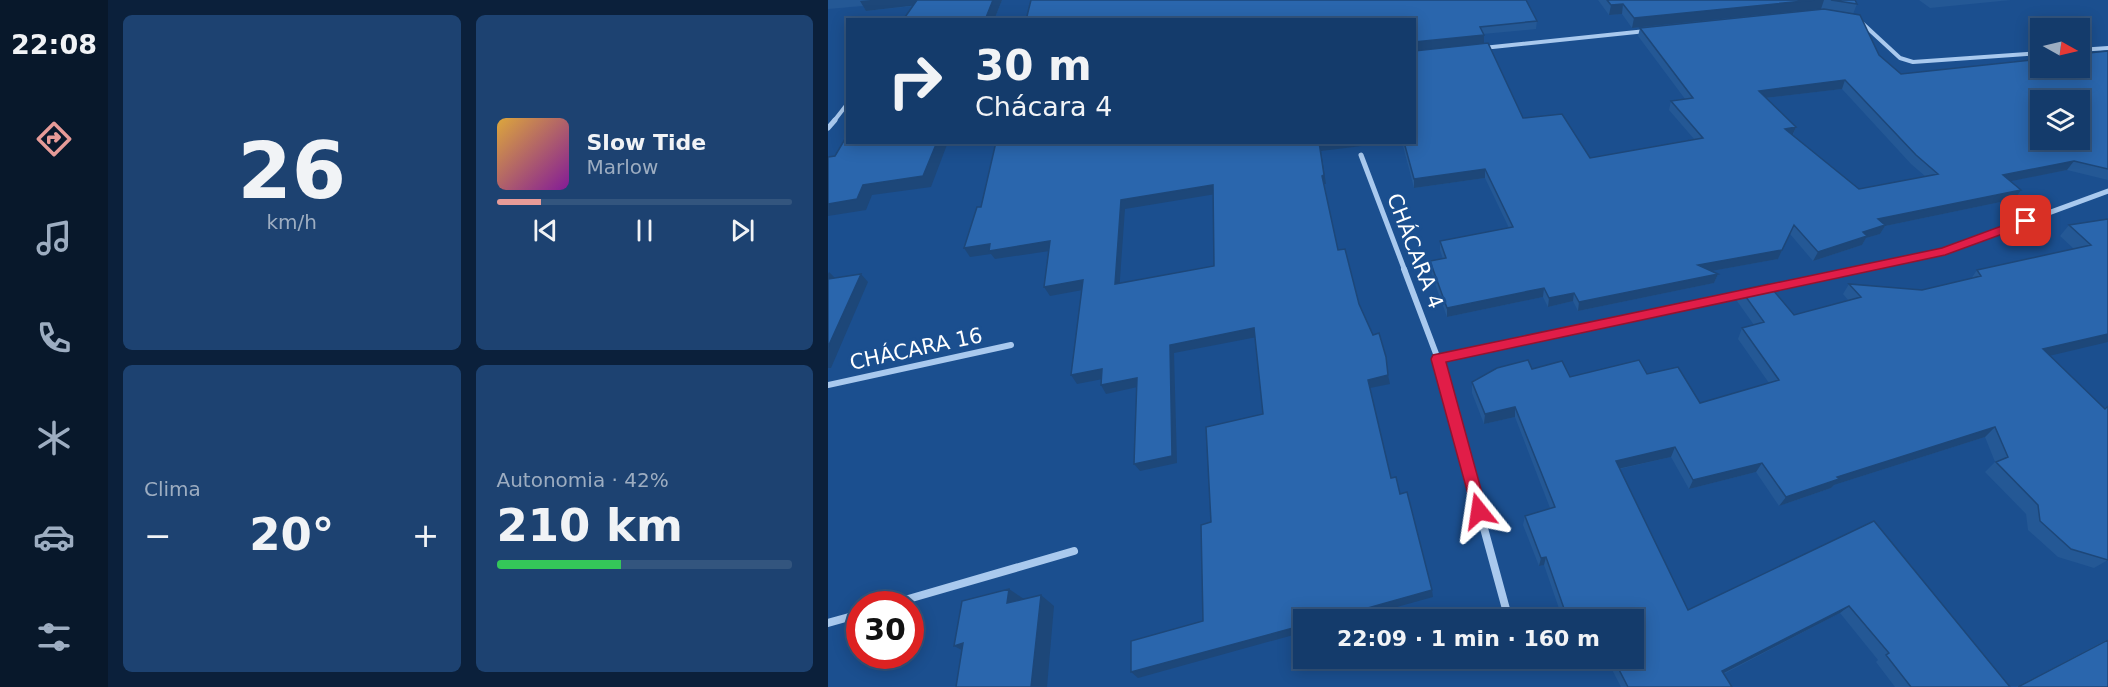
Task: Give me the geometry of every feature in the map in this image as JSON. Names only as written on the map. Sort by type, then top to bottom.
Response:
[{"type":"street","points":[[1858,19],[1900,58],[1913,62],[2030,54]]},
{"type":"street","points":[[1473,49],[1649,30]]},
{"type":"street","points":[[2090,49],[2108,48]]},
{"type":"street","points":[[828,128],[846,106]]},
{"type":"street","name":"CHÁCARA 4","points":[[1361,155],[1438,359],[1506,609]]},
{"type":"street","points":[[1438,359],[1945,251],[2108,191]]},
{"type":"street","name":"CHÁCARA 16","points":[[828,385],[1011,345]]},
{"type":"street","points":[[924,594],[1074,551]]},
{"type":"street","points":[[828,623],[846,618]]},
{"type":"building","points":[[917,0],[993,0],[986,18],[904,18]]},
{"type":"building","points":[[1031,0],[1526,0],[1537,21],[1480,27],[1484,35],[1416,42],[1416,18],[1026,18]]},
{"type":"building","points":[[1607,0],[1814,0],[1634,18],[1623,4],[1611,5]]},
{"type":"building","points":[[1831,0],[1855,0],[1857,4]]},
{"type":"building","points":[[1824,9],[1860,15],[1879,55],[1901,74],[2030,60],[2030,78],[2090,78],[2090,53],[2108,51],[2108,169],[2074,161],[2003,175],[2021,190],[1878,219],[1885,225],[1863,232],[1867,236],[1818,252],[1794,225],[1782,250],[1698,265],[1718,274],[1579,302],[1574,293],[1549,298],[1544,288],[1447,308],[1430,261],[1446,258],[1440,241],[1513,227],[1485,169],[1414,179],[1405,144],[1416,144],[1416,51],[1488,43],[1523,118],[1562,114],[1590,158],[1703,138],[1671,101],[1693,98],[1640,28]],"holes":[[[1845,80],[1916,155],[1938,174],[1859,189],[1785,129],[1796,127],[1759,91]]]},
{"type":"building","points":[[846,137],[846,144],[936,144],[923,176],[863,185],[857,199],[828,204],[828,157],[835,156]]},
{"type":"building","points":[[996,144],[1319,144],[1324,175],[1322,176],[1338,250],[1345,249],[1359,304],[1373,335],[1379,333],[1386,357],[1388,375],[1368,380],[1391,478],[1396,477],[1400,494],[1407,492],[1432,590],[1364,609],[1293,609],[1293,628],[1131,672],[1131,641],[1203,621],[1201,525],[1211,522],[1206,427],[1263,414],[1254,328],[1170,345],[1172,456],[1134,464],[1137,378],[1101,385],[1102,369],[1071,375],[1083,280],[1044,287],[1050,241],[989,251],[990,244],[964,248],[977,207],[981,207]],"holes":[[[1213,185],[1214,266],[1115,284],[1121,200]]]},
{"type":"building","points":[[2108,219],[2108,334],[2043,349],[2105,409],[2108,406],[2108,560],[2071,549],[2040,521],[2038,505],[1996,462],[2008,457],[1995,427],[1837,477],[1839,479],[1786,497],[1762,463],[1693,480],[1675,447],[1616,461],[1688,610],[1874,521],[2010,687],[1911,687],[1886,655],[1889,653],[1849,606],[1722,671],[1732,687],[1628,687],[1619,669],[1644,669],[1644,609],[1564,609],[1546,557],[1541,558],[1525,516],[1555,507],[1515,407],[1485,414],[1472,382],[1497,368],[1528,360],[1532,369],[1562,361],[1570,377],[1639,360],[1647,374],[1678,367],[1700,403],[1779,380],[1742,328],[1764,322],[1741,290],[1768,284],[1794,315],[1861,297],[1849,284],[1922,290],[1981,276],[1977,270],[2091,245],[2069,225]]},
{"type":"building","points":[[861,274],[828,347],[828,279]]},
{"type":"building","points":[[1009,589],[1007,603],[1041,595],[1031,687],[956,687],[963,643],[954,646],[962,601]]},
{"type":"building","points":[[2108,640],[2108,687],[2018,687]]},
{"type":"route","points":[[1479,511],[1438,359],[1945,251],[2026,221]]}]
